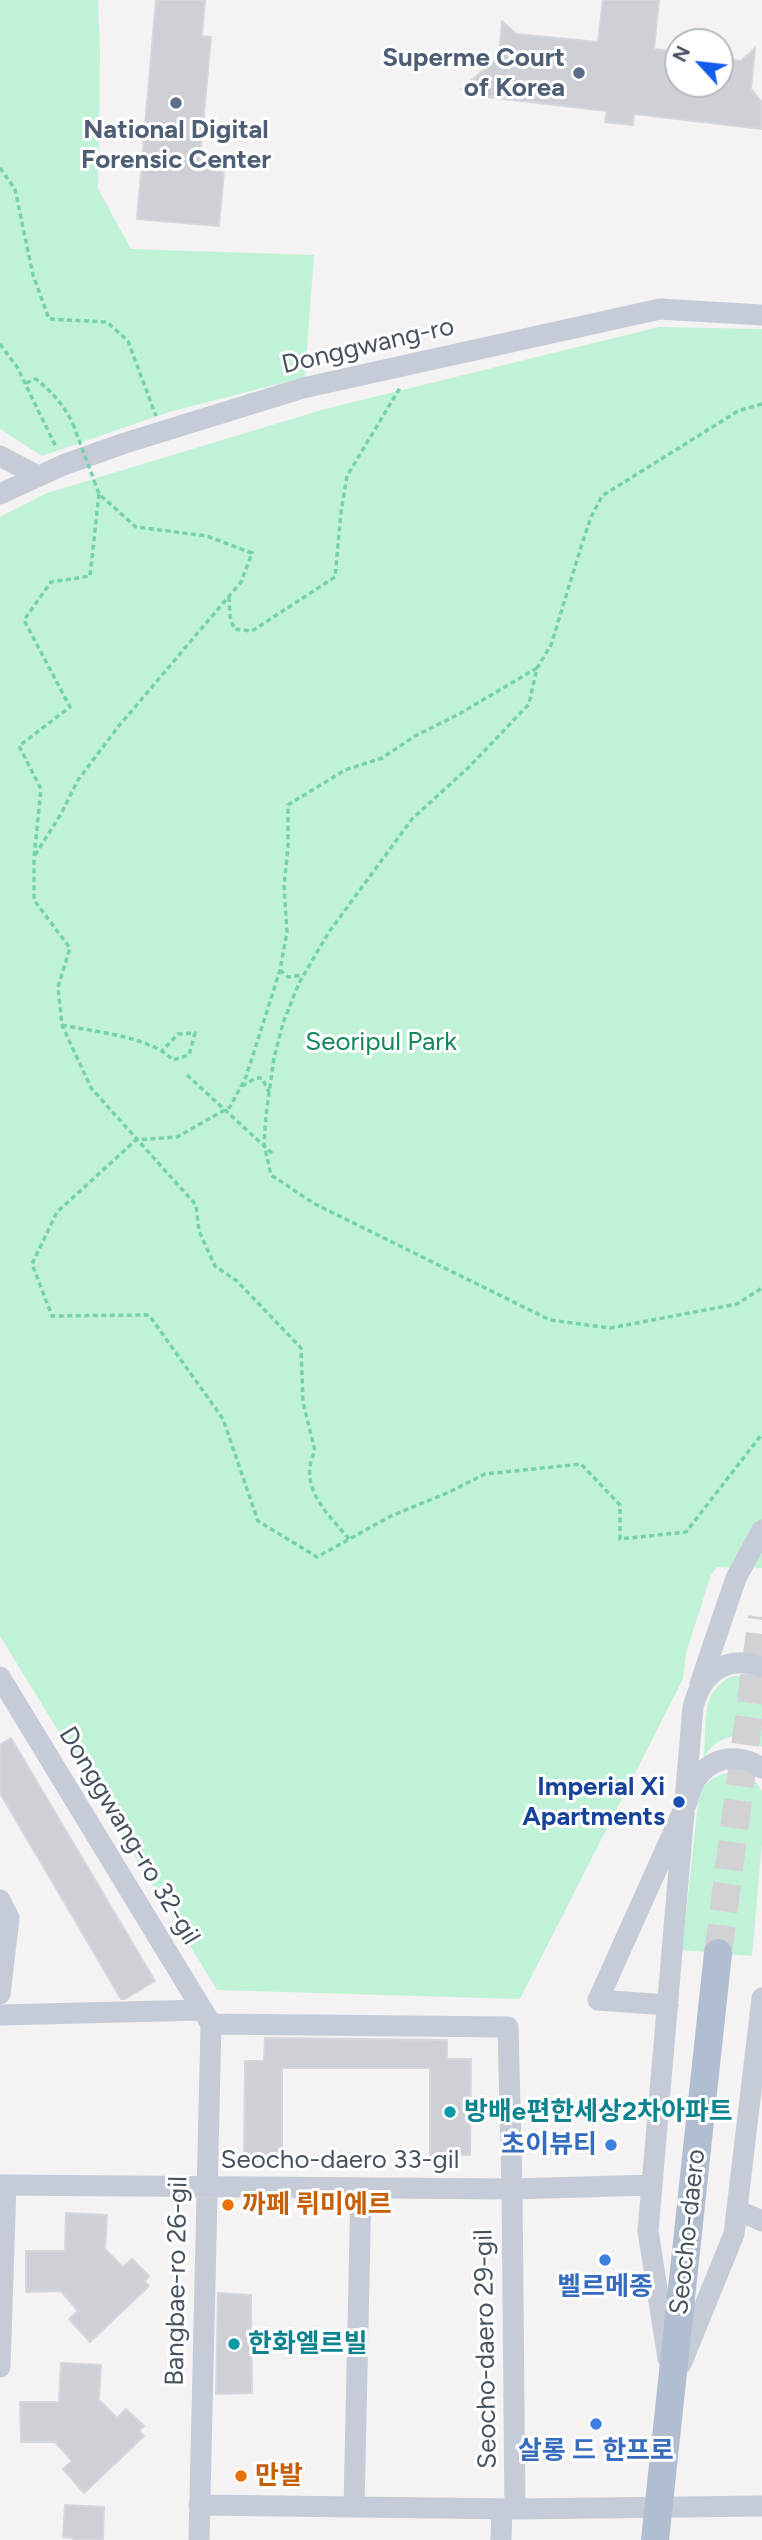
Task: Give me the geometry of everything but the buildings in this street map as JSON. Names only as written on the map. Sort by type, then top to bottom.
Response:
[{"type":"main road","name":"Seocho-daero","points":[[655,2540],[718,1953]]},
{"type":"street","name":"Donggwang-ro","points":[[0,495],[63,465],[303,388],[660,309],[762,315]]},
{"type":"street","points":[[0,456],[38,476]]},
{"type":"street","name":"Seocho-daero","points":[[672,2385],[648,2231],[694,1707],[736,1578],[762,1531]]},
{"type":"street","points":[[697,1692],[705,1679],[730,1663],[745,1662],[762,1667]]},
{"type":"street","name":"Donggwang-ro 32-gil","points":[[0,1677],[207,2017]]},
{"type":"street","name":"Seocho-daero","points":[[668,2005],[598,2000],[698,1775],[709,1765],[723,1759],[738,1758],[762,1768]]},
{"type":"street","points":[[0,1900],[9,1918],[0,1994]]},
{"type":"street","name":"Seocho-daero","points":[[672,2385],[734,2234],[762,1998]]},
{"type":"street","points":[[0,2015],[207,2017],[508,2027],[513,2189]]},
{"type":"street","name":"Bangbae-ro 26-gil","points":[[198,2540],[207,2188],[207,2017]]},
{"type":"street","points":[[748,2128],[762,2107]]},
{"type":"street","points":[[0,2367],[3,2185]]},
{"type":"street","name":"Seocho-daero 33-gil","points":[[3,2185],[513,2189],[652,2185]]},
{"type":"street","points":[[354,2507],[361,2188]]},
{"type":"street","name":"Seocho-daero 29-gil","points":[[508,2509],[513,2189]]},
{"type":"street","points":[[737,2210],[762,2221]]},
{"type":"street","name":"Seocho-daero 29-gil","points":[[199,2505],[508,2509],[762,2505]]},
{"type":"street","points":[[501,2540],[508,2509]]},
{"type":"path","points":[[0,168],[15,189],[33,275],[49,319],[107,322],[128,341],[162,432]]},
{"type":"path","points":[[0,344],[26,383],[50,431],[63,465]]},
{"type":"path","points":[[229,596],[234,629],[252,631],[335,577],[347,476],[372,437],[384,411],[415,364]]},
{"type":"path","points":[[26,383],[36,379],[52,391],[67,411],[99,494],[90,576],[51,582],[24,620],[70,707],[19,746],[41,789],[34,857],[34,900],[70,948],[58,987],[62,1025],[90,1088],[196,1205],[199,1231],[215,1266],[237,1281],[301,1348],[303,1402],[316,1451],[309,1463],[314,1498],[350,1540]]},
{"type":"path","points":[[762,404],[738,411],[602,496],[591,517],[551,645],[537,668],[529,704],[468,767],[412,819],[329,932],[304,975],[284,1023],[274,1058],[264,1144],[271,1175],[316,1204],[551,1320],[610,1328],[737,1304],[762,1288]]},
{"type":"path","points":[[34,857],[61,814],[78,780],[118,727],[241,582],[252,553],[207,537],[136,527],[99,494]]},
{"type":"path","points":[[537,668],[459,715],[415,736],[382,758],[345,770],[288,805],[284,886],[287,932],[280,970],[246,1077],[230,1107],[177,1137],[136,1140],[57,1212],[32,1264],[52,1316],[149,1315],[223,1419],[258,1521],[317,1558],[391,1516],[485,1474],[581,1464],[620,1505],[620,1539],[687,1532],[762,1434]]},
{"type":"path","points":[[280,970],[288,976],[304,975]]},
{"type":"path","points":[[62,1025],[163,1049],[173,1060],[189,1055],[195,1033],[178,1034],[163,1049]]},
{"type":"path","points":[[187,1075],[274,1155]]},
{"type":"path","points":[[240,1088],[256,1078],[262,1078],[269,1092]]},
{"type":"green space","points":[[0,0],[98,0],[98,189],[131,249],[314,255],[305,377],[169,412],[42,456],[0,429]]},
{"type":"green space","name":"Seoripul Park","points":[[659,327],[762,329],[762,1568],[717,1567],[711,1575],[686,1653],[683,1679],[520,1999],[217,1990],[0,1636],[0,517],[47,493],[325,409]]},
{"type":"green space","points":[[733,1676],[745,1676],[762,1683],[762,1747],[746,1738],[730,1737],[716,1744],[704,1757],[710,1699],[722,1682]]},
{"type":"green space","points":[[735,1772],[755,1781],[762,1791],[762,1843],[752,1956],[682,1950],[699,1794],[714,1778]]},
{"type":"tunnel","points":[[718,1953],[762,1617]]},
{"type":"place","name":"Superme Court of Korea","points":[[579,73]]},
{"type":"place","name":"National Digital Forensic Center","points":[[176,103]]},
{"type":"place","name":"Imperial Xi Apartments","points":[[679,1802]]},
{"type":"place","name":"방배e편한세상2차아파트","points":[[450,2112]]},
{"type":"place","name":"초이뷰티","points":[[611,2145]]},
{"type":"place","name":"까페 뤼미에르","points":[[228,2205]]},
{"type":"place","name":"벨르메종","points":[[605,2260]]},
{"type":"place","name":"한화엘르빌","points":[[234,2344]]},
{"type":"place","name":"살롱 드 한프로","points":[[596,2424]]},
{"type":"place","name":"만발","points":[[241,2476]]}]
